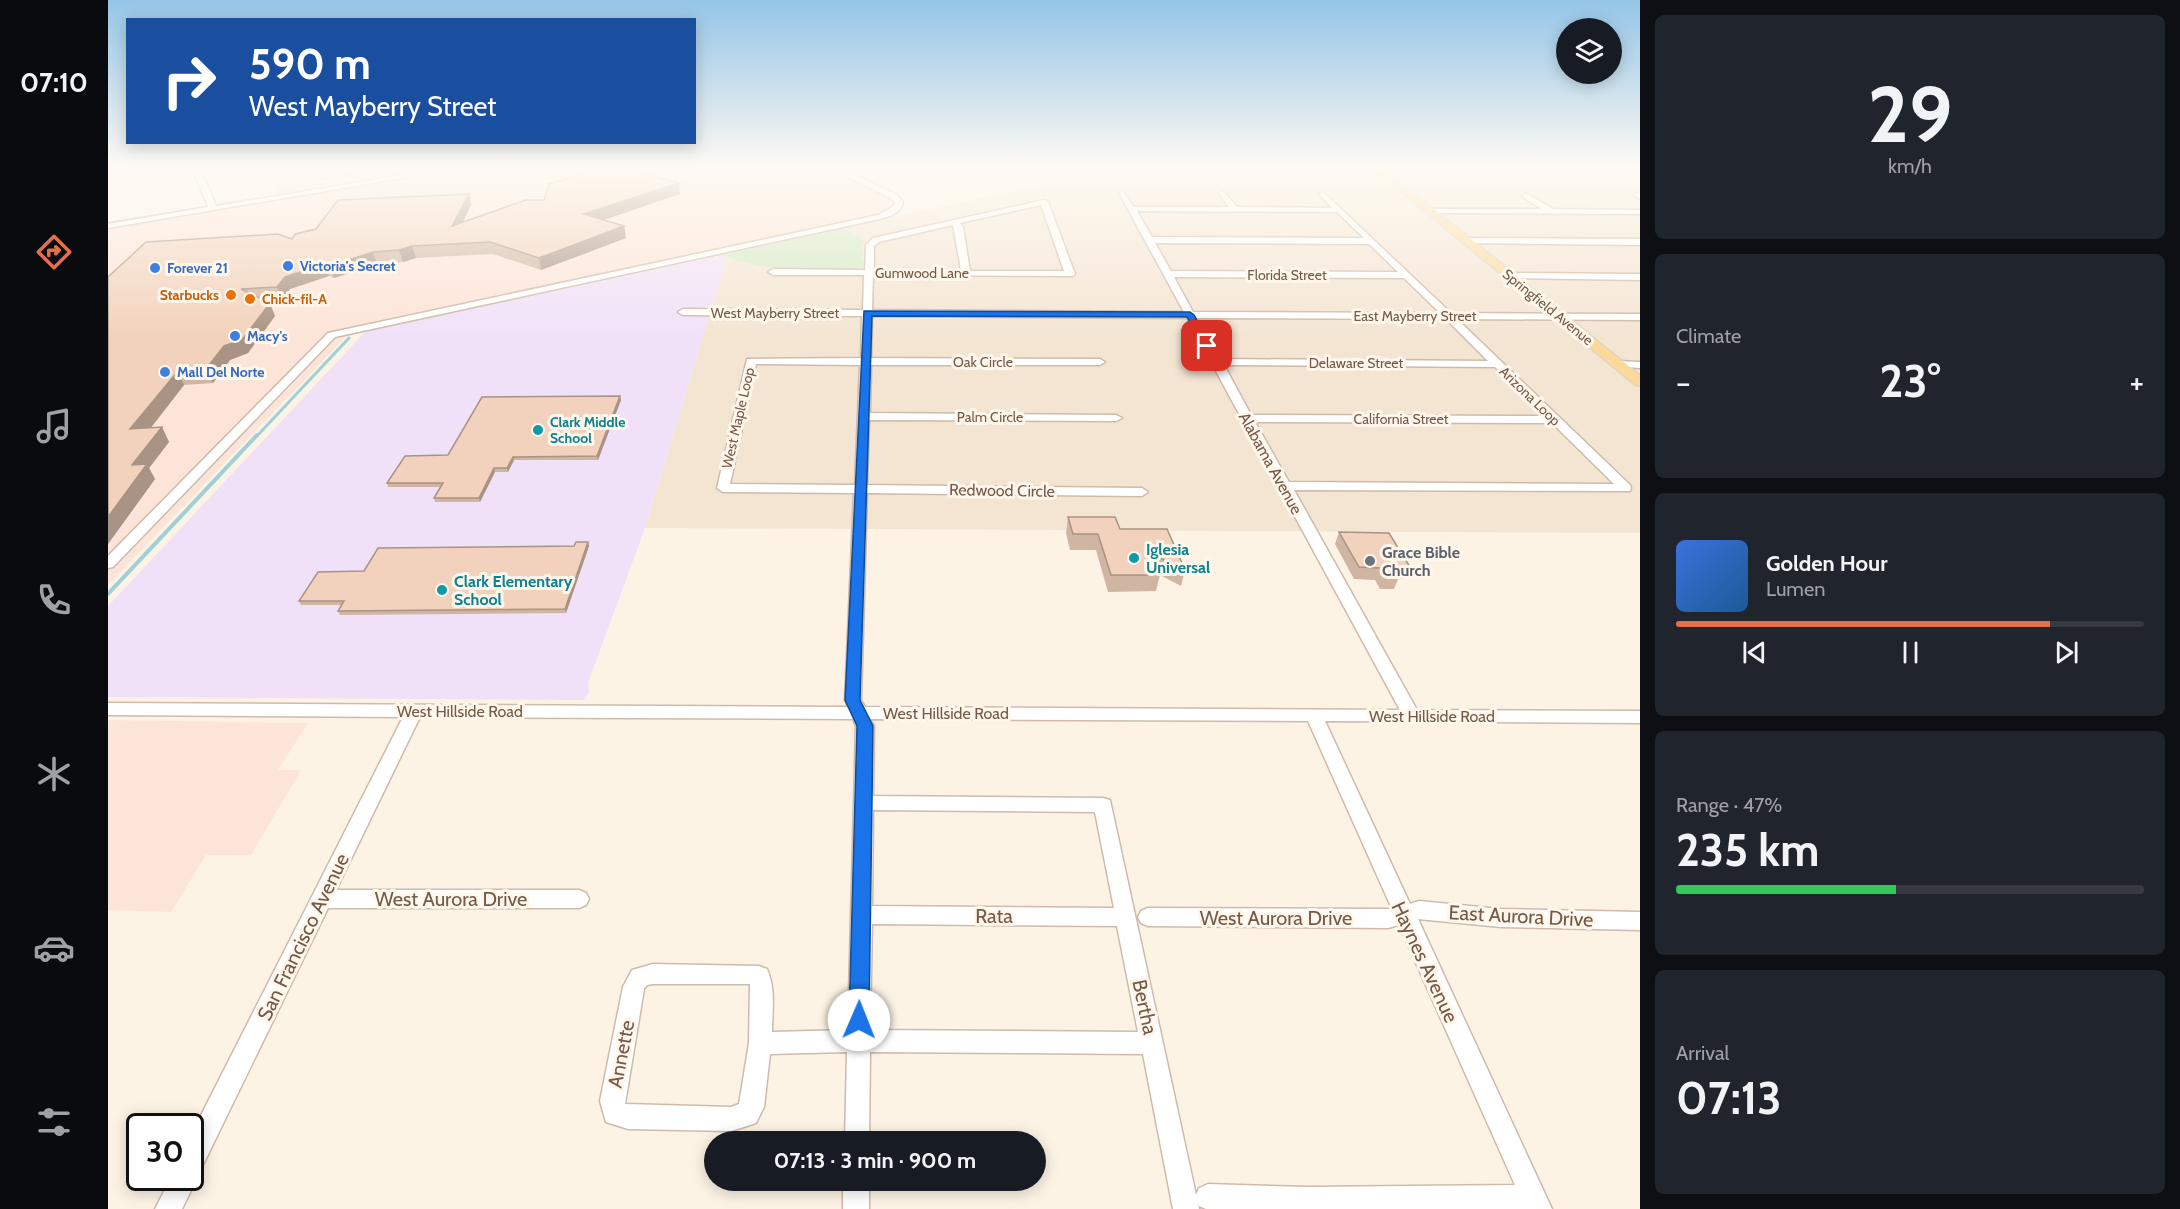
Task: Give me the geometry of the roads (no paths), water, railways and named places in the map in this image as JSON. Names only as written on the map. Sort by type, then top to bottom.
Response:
[{"type":"main road","name":"Springfield Avenue","points":[[1447,224],[1640,382]]},
{"type":"street","points":[[108,564],[332,335],[846,224]]},
{"type":"street","points":[[857,1131],[865,726],[853,700],[867,313],[872,242],[945,224]]},
{"type":"street","points":[[957,224],[966,273]]},
{"type":"street","name":"Gumwood Lane","points":[[773,272],[1070,273],[1052,224]]},
{"type":"street","name":"Alabama Avenue","points":[[1140,224],[1412,716]]},
{"type":"street","name":"Arizona Loop","points":[[1284,486],[1625,488],[1355,224]]},
{"type":"street","points":[[1148,240],[1371,240]]},
{"type":"street","points":[[1467,241],[1640,242]]},
{"type":"street","name":"Florida Street","points":[[1167,274],[1407,275]]},
{"type":"street","points":[[1510,276],[1640,277]]},
{"type":"street","name":"West Mayberry Street","points":[[684,312],[1190,315]]},
{"type":"street","name":"East Mayberry Street","points":[[1190,315],[1640,317]]},
{"type":"street","name":"West Maple Loop","points":[[861,489],[723,488],[751,361],[866,361]]},
{"type":"street","name":"Oak Circle","points":[[866,361],[1100,362]]},
{"type":"street","name":"Delaware Street","points":[[1216,362],[1497,363]]},
{"type":"street","points":[[1618,364],[1640,364]]},
{"type":"street","name":"Palm Circle","points":[[864,416],[1116,418]]},
{"type":"street","name":"California Street","points":[[1247,418],[1555,420]]},
{"type":"street","name":"Redwood Circle","points":[[861,489],[1142,492]]},
{"type":"street","name":"West Hillside Road","points":[[108,709],[1640,717]]},
{"type":"street","name":"San Francisco Avenue","points":[[204,1136],[416,710]]},
{"type":"street","name":"Haynes Avenue","points":[[1314,715],[1536,1202]]},
{"type":"street","name":"Bertha","points":[[864,803],[1103,804],[1137,917],[1152,1043],[1197,1203]]},
{"type":"street","name":"West Aurora Drive","points":[[323,899],[579,899]]},
{"type":"street","name":"East Aurora Drive","points":[[1404,916],[1419,910],[1501,918],[1640,921]]},
{"type":"street","name":"Rata","points":[[861,915],[1137,917]]},
{"type":"street","name":"West Aurora Drive","points":[[1137,917],[1388,919],[1404,916]]},
{"type":"street","name":"Annette","points":[[652,974],[759,976],[762,993],[760,1043],[752,1107],[747,1114],[730,1119],[628,1117],[615,1113],[612,1101],[634,987],[640,977],[652,974]]},
{"type":"street","points":[[760,1043],[859,1041],[1152,1043]]},
{"type":"street","points":[[168,1209],[177,1191]]},
{"type":"street","points":[[855,1209],[856,1191]]},
{"type":"street","points":[[1197,1203],[1309,1204],[1510,1199],[1536,1202]]},
{"type":"waterway","points":[[256,437],[349,338]]},
{"type":"waterway","points":[[108,594],[257,435]]},
{"type":"place","name":"Victoria's Secret","points":[[288,266]]},
{"type":"place","name":"Forever 21","points":[[155,268]]},
{"type":"place","name":"Starbucks","points":[[231,295]]},
{"type":"place","name":"Chick-fil-A","points":[[250,299]]},
{"type":"place","name":"Macy's","points":[[235,336]]},
{"type":"place","name":"Mall Del Norte","points":[[165,372]]},
{"type":"place","name":"Clark Middle School","points":[[538,430]]},
{"type":"place","name":"Iglesia Universal","points":[[1134,558]]},
{"type":"place","name":"Grace Bible Church","points":[[1370,561]]},
{"type":"place","name":"Clark Elementary School","points":[[442,590]]}]
